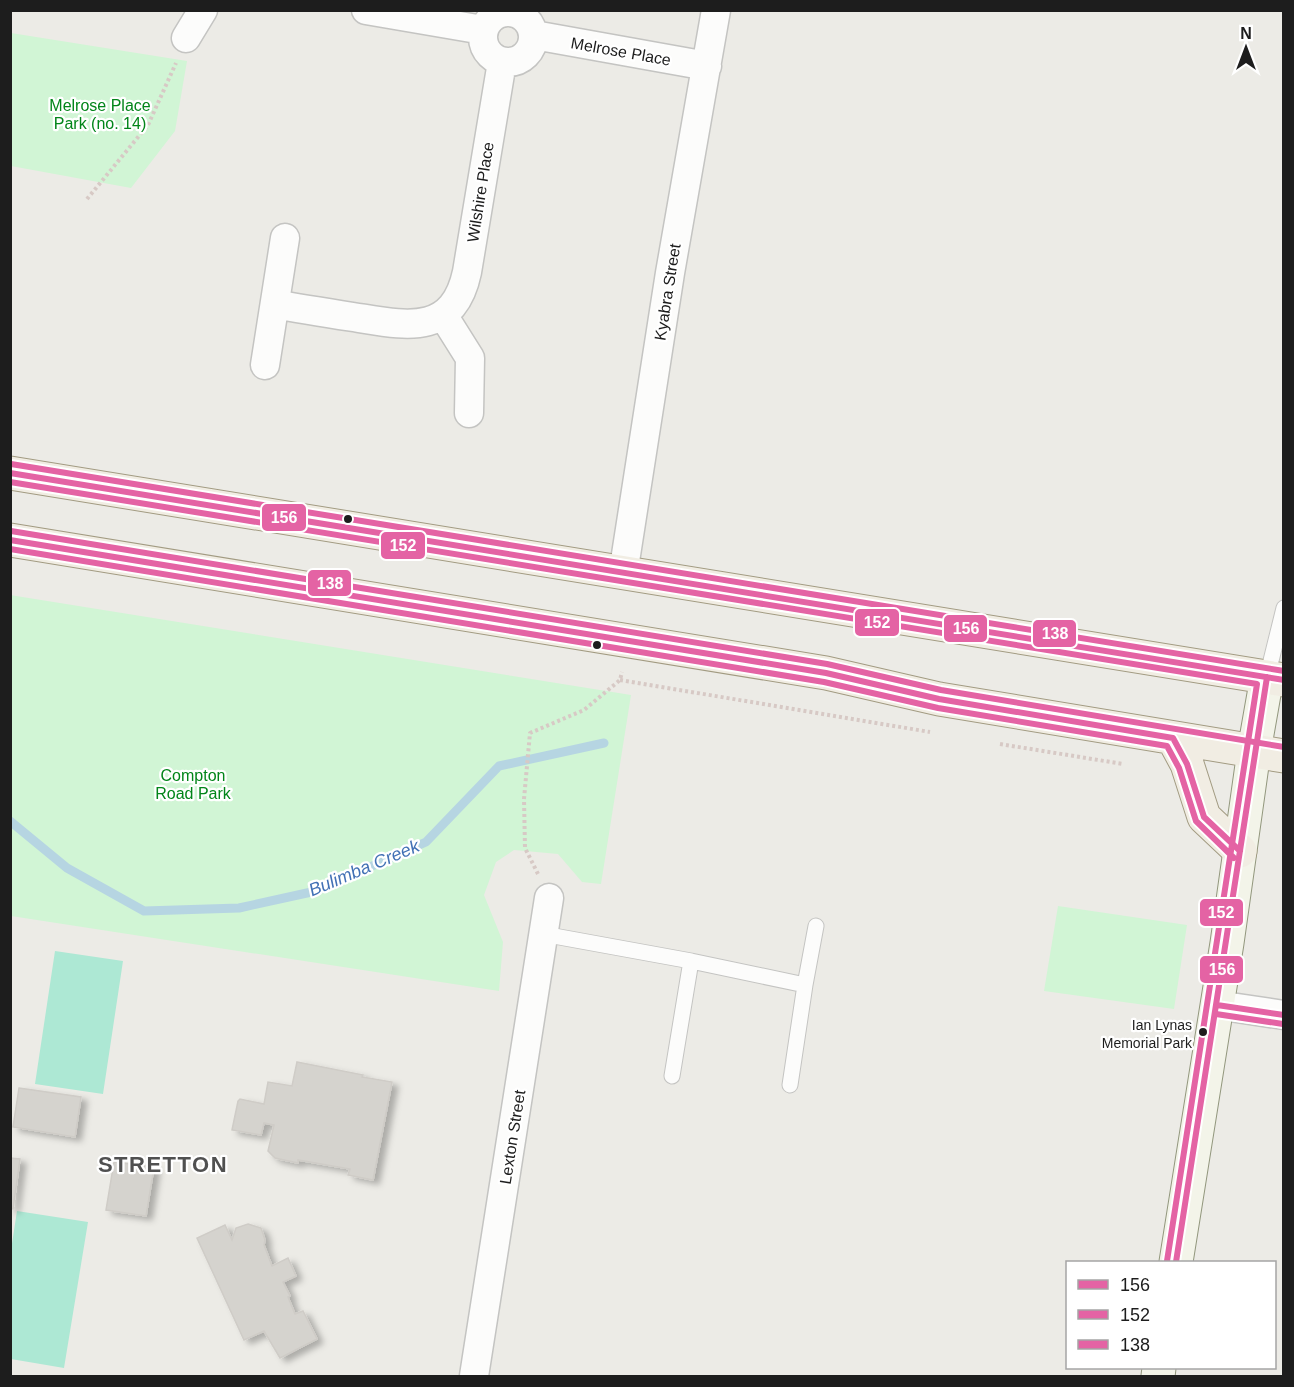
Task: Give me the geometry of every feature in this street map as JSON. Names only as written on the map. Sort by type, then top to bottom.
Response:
[{"type":"main road","points":[[10,473],[1275,678]]},
{"type":"main road","points":[[10,540],[826,673],[939,699],[1269,754]]},
{"type":"main road","points":[[1173,738],[1187,764],[1204,817],[1240,851]]},
{"type":"street","points":[[186,38],[204,10]]},
{"type":"street","points":[[366,10],[483,30]]},
{"type":"street","name":"Kyabra Street","points":[[623,574],[670,273],[716,10]]},
{"type":"street","points":[[510,12],[520,15],[528,21],[534,35],[531,49],[515,62],[502,62],[488,53],[483,44],[483,30],[492,17],[500,13],[510,12]]},
{"type":"street","name":"Melrose Place","points":[[534,35],[707,66]]},
{"type":"street","name":"Wilshire Place","points":[[442,315],[456,302],[464,288],[502,62]]},
{"type":"street","points":[[265,365],[285,238]]},
{"type":"street","points":[[275,304],[398,324],[422,324],[442,315],[470,358],[469,413]]},
{"type":"street","points":[[1176,1261],[1240,851],[1269,754],[1275,678]]},
{"type":"street","name":"Lexton Street","points":[[474,1377],[549,898]]},
{"type":"street","points":[[1217,1005],[1284,1015]]},
{"type":"lane","points":[[1275,678],[1284,608]]},
{"type":"lane","points":[[790,1085],[816,926]]},
{"type":"lane","points":[[543,933],[805,985]]},
{"type":"lane","points":[[672,1076],[691,961]]},
{"type":"path","points":[[87,199],[148,125],[186,38]]},
{"type":"path","points":[[549,898],[525,848],[524,799],[530,732],[584,710],[620,680],[629,642]]},
{"type":"path","points":[[620,680],[939,733]]},
{"type":"path","points":[[995,743],[1124,764]]},
{"type":"green space","name":"Melrose Place Park (no. 14)","points":[[11,33],[187,61],[175,131],[131,188],[11,166]]},
{"type":"green space","name":"Compton Road Park","points":[[10,595],[631,695],[601,884],[582,882],[558,854],[514,850],[496,862],[484,895],[503,942],[499,991],[11,916]]},
{"type":"green space","name":"Ian Lynas Memorial Park","points":[[1058,906],[1187,925],[1174,1009],[1044,991]]},
{"type":"green space","points":[[55,951],[123,961],[103,1094],[35,1084]]},
{"type":"green space","points":[[17,1211],[88,1222],[64,1368],[11,1359],[11,1250]]},
{"type":"building","points":[[297,1062],[392,1082],[373,1180],[348,1175],[350,1169],[275,1158],[268,1151],[274,1125],[264,1123],[261,1135],[232,1130],[238,1101],[240,1099],[264,1104],[268,1082],[292,1086]]},
{"type":"building","points":[[19,1088],[81,1097],[75,1137],[13,1127]]},
{"type":"building","points":[[10,1158],[20,1159],[13,1209],[10,1208]]},
{"type":"building","points":[[114,1162],[154,1167],[146,1216],[106,1210]]},
{"type":"building","points":[[248,1224],[261,1228],[265,1240],[264,1245],[272,1266],[288,1258],[296,1276],[283,1282],[290,1296],[288,1297],[295,1314],[303,1311],[317,1339],[280,1358],[264,1331],[244,1340],[197,1238],[225,1225],[232,1240],[236,1228]]},
{"type":"waterway","name":"Bulimba Creek","points":[[10,821],[67,868],[144,911],[239,908],[316,891],[426,842],[499,766],[604,743]]},
{"type":"transit line","name":"138","points":[[11,464],[1284,671]]},
{"type":"transit line","name":"156","points":[[10,473],[1284,680]]},
{"type":"transit line","name":"152","points":[[10,482],[1257,684],[1167,1261]]},
{"type":"transit line","name":"138","points":[[11,531],[827,664],[941,690],[1284,747]]},
{"type":"transit line","name":"156","points":[[10,540],[826,673],[939,699],[1173,738],[1187,764],[1204,817],[1240,851]]},
{"type":"transit line","name":"152","points":[[10,549],[824,682],[938,708],[1167,746],[1179,768],[1196,821],[1234,858]]},
{"type":"transit line","name":"156","points":[[1176,1261],[1267,677]]},
{"type":"transit line","name":"156","points":[[1217,1005],[1284,1015]]},
{"type":"transit line","name":"152","points":[[1216,1014],[1283,1024]]},
{"type":"place","name":"Ian Lynas Memorial Park","points":[[1203,1032]]},
{"type":"district","name":"STRETTON","points":[[163,1164]]}]
